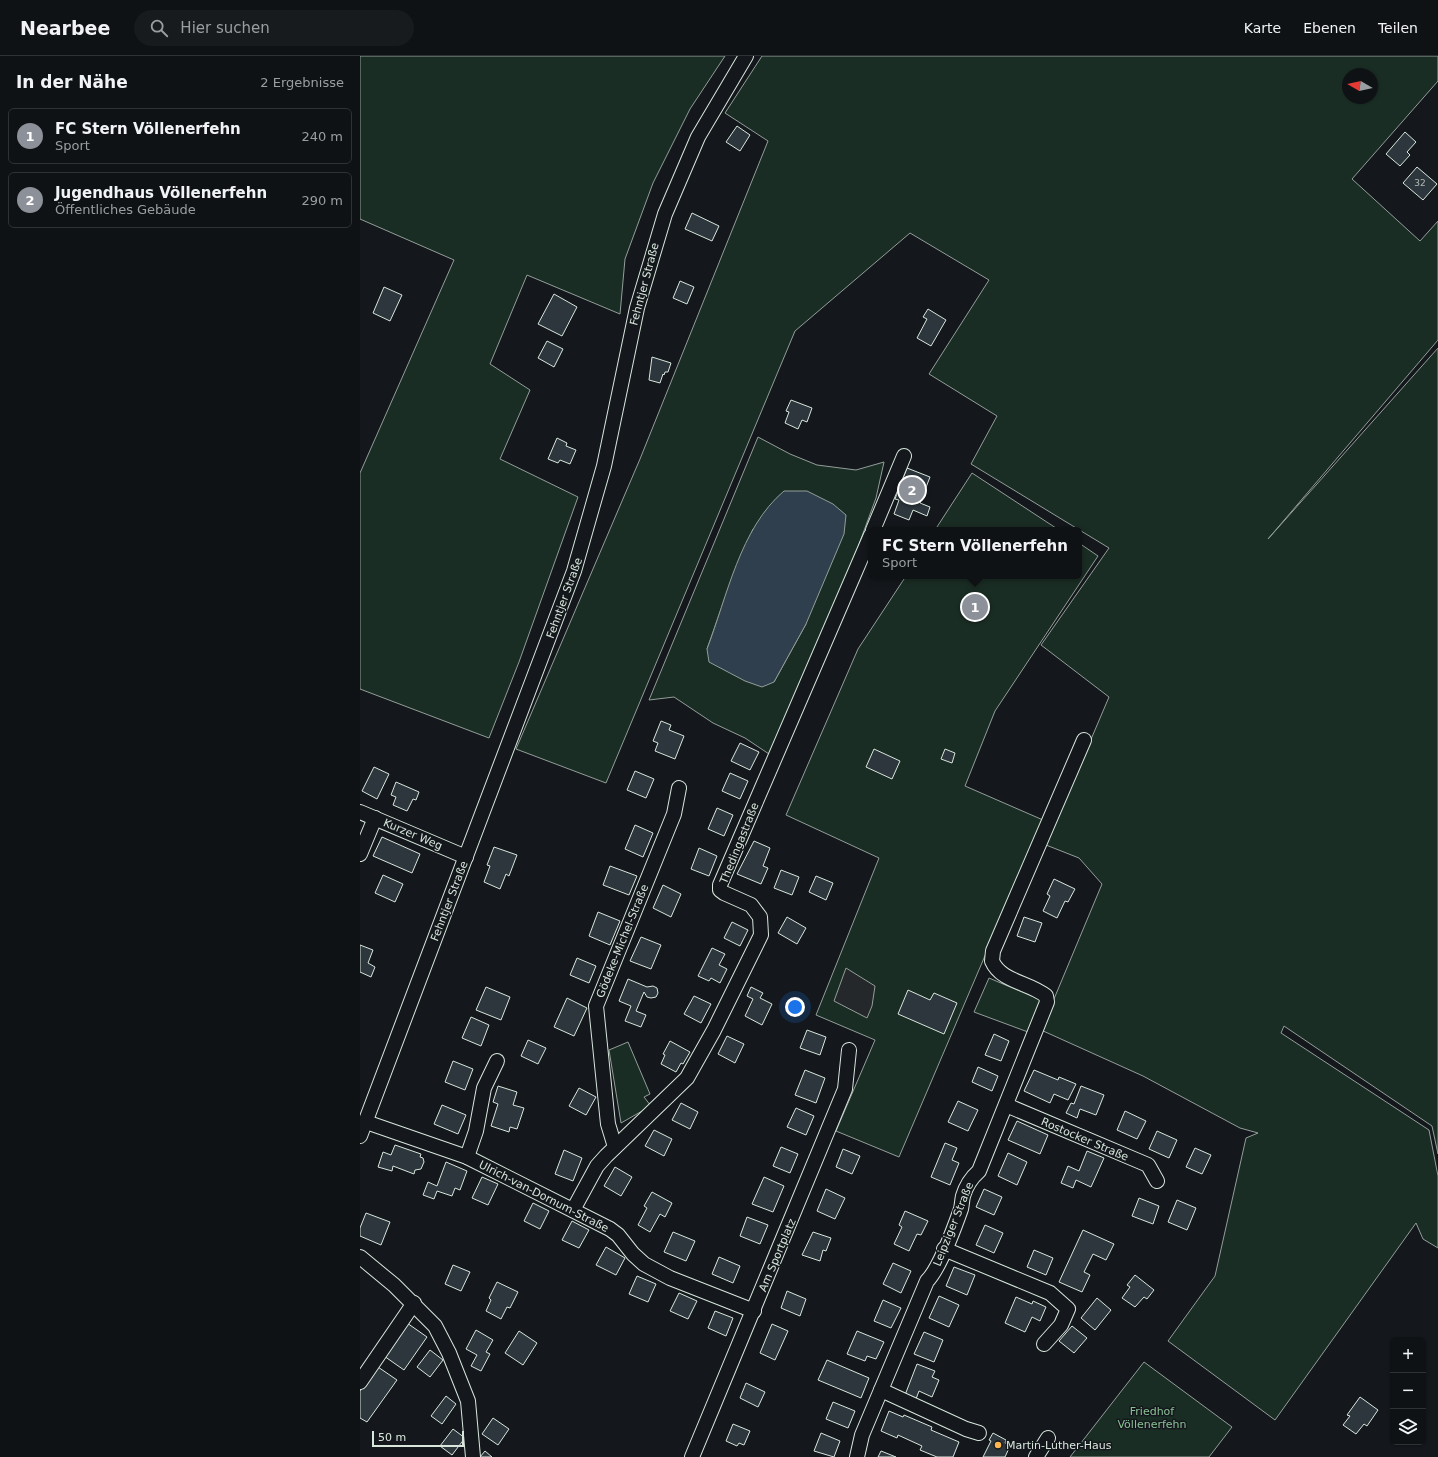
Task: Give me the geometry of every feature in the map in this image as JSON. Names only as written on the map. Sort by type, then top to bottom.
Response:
[{"type":"street","name":"Fehntjer Straße","points":[[360,1136],[582,547],[604,466],[637,308],[665,214],[698,137],[746,56]]},
{"type":"street","points":[[874,527],[904,456]]},
{"type":"street","name":"Thedingastraße","points":[[573,1210],[597,1166],[687,1078],[714,1030],[760,935],[760,917],[751,905],[724,893],[720,890],[720,886],[868,541]]},
{"type":"street","name":"Leipziger Straße","points":[[857,1457],[862,1435],[927,1280],[932,1276],[962,1207],[963,1196],[970,1179],[979,1171],[1047,1002],[1046,996],[1038,990],[999,972],[992,961],[993,951],[1084,740]]},
{"type":"street","name":"Gödeke-Michel-Straße","points":[[615,1147],[608,1124],[596,1006],[674,814],[679,788]]},
{"type":"street","name":"Kurzer Weg","points":[[360,812],[466,857]]},
{"type":"street","points":[[360,854],[375,818]]},
{"type":"street","name":"Am Sportplatz","points":[[692,1457],[845,1089],[849,1050]]},
{"type":"street","points":[[468,1156],[473,1145],[484,1088],[496,1061]]},
{"type":"street","name":"Rostocker Straße","points":[[1006,1105],[1148,1165],[1157,1181]]},
{"type":"street","name":"Ulrich-van-Dornum-Straße","points":[[366,1122],[468,1156],[618,1235],[633,1254],[644,1264],[670,1278],[754,1311]]},
{"type":"street","points":[[944,1249],[1050,1293],[1068,1309],[1061,1325],[1044,1344]]},
{"type":"street","points":[[360,1257],[414,1303],[435,1326],[462,1384],[468,1401],[472,1457]]},
{"type":"street","points":[[360,1382],[414,1303]]},
{"type":"street","points":[[882,1390],[966,1429],[978,1433]]},
{"type":"street","points":[[1036,1457],[1048,1438]]},
{"type":"green space","points":[[360,56],[725,56],[690,109],[653,183],[625,259],[620,314],[527,275],[490,364],[530,390],[500,459],[578,497],[519,662],[489,738],[360,689],[360,473],[454,260],[360,219]]},
{"type":"green space","points":[[762,56],[1438,56],[1438,81],[1352,179],[1420,241],[1438,221],[1438,340],[1268,539],[1438,348],[1438,1154],[1432,1126],[1284,1026],[1281,1033],[1429,1130],[1438,1176],[1438,1248],[1423,1239],[1416,1223],[1275,1420],[1168,1341],[1215,1276],[1246,1138],[1258,1133],[1240,1128],[1143,1076],[1041,1030],[1102,884],[1079,858],[1046,845],[1109,697],[1041,645],[1109,548],[1082,532],[1082,527],[1074,527],[971,464],[997,416],[929,374],[989,280],[910,233],[795,331],[606,783],[516,749],[640,459],[768,141],[725,113]]},
{"type":"green space","points":[[758,437],[790,454],[817,465],[856,470],[884,462],[876,498],[858,547],[772,756],[745,738],[713,723],[674,697],[649,700]],"holes":[[[753,529],[806,624],[774,682],[707,649],[734,572]]]},
{"type":"green space","points":[[972,473],[1054,527],[937,527]]},
{"type":"green space","points":[[1082,545],[1098,556],[995,711],[965,786],[1043,820],[899,1157],[836,1131],[875,1040],[816,1015],[879,858],[786,815],[858,649],[904,579],[1082,579]]},
{"type":"green space","points":[[989,978],[1043,1001],[1028,1032],[974,1012]]},
{"type":"green space","points":[[628,1042],[650,1094],[644,1097],[651,1106],[621,1123],[609,1050]]},
{"type":"green space","name":"Friedhof Völlenerfehn","points":[[1144,1362],[1232,1427],[1209,1457],[1070,1457]]},
{"type":"shaded area","points":[[846,968],[875,986],[872,1006],[867,1018],[834,1001]]},
{"type":"water","points":[[784,491],[807,491],[833,504],[846,515],[844,534],[806,624],[774,682],[762,687],[745,681],[709,662],[707,649],[736,564],[756,524],[769,506]]},
{"type":"building","points":[[737,126],[750,135],[740,151],[726,142]]},
{"type":"building","points":[[1405,132],[1416,142],[1407,152],[1410,155],[1400,166],[1386,154]]},
{"type":"building","points":[[1417,167],[1437,184],[1423,200],[1403,183]]},
{"type":"building","points":[[692,213],[719,226],[712,241],[685,229]]},
{"type":"building","points":[[680,281],[694,287],[687,304],[673,298]]},
{"type":"building","points":[[384,287],[402,295],[390,321],[373,313]]},
{"type":"building","points":[[554,294],[577,307],[562,336],[538,324]]},
{"type":"building","points":[[928,309],[946,320],[931,346],[917,338],[927,319],[923,317]]},
{"type":"building","points":[[547,341],[563,349],[554,367],[538,358]]},
{"type":"building","points":[[652,357],[671,363],[668,372],[665,372],[664,375],[663,374],[660,383],[649,380]]},
{"type":"building","points":[[791,400],[812,408],[807,422],[802,420],[798,429],[785,423],[789,412],[786,411]]},
{"type":"building","points":[[557,438],[567,443],[566,446],[576,450],[570,464],[560,460],[558,463],[548,459]]},
{"type":"building","points":[[907,468],[930,477],[920,503],[930,507],[927,516],[913,510],[909,520],[894,514],[899,500],[895,499]]},
{"type":"building","points":[[661,721],[671,725],[669,730],[684,736],[675,759],[655,751],[658,743],[653,741]]},
{"type":"building","points":[[740,743],[759,752],[750,770],[731,761]]},
{"type":"building","points":[[874,749],[900,761],[892,779],[866,767]]},
{"type":"building","points":[[945,749],[955,753],[952,763],[941,759]]},
{"type":"building","points":[[374,767],[389,774],[377,799],[362,791]]},
{"type":"building","points":[[635,771],[654,779],[646,798],[627,790]]},
{"type":"building","points":[[730,773],[748,781],[740,799],[722,791]]},
{"type":"building","points":[[396,782],[419,792],[416,800],[413,799],[407,811],[393,805],[396,797],[391,795]]},
{"type":"building","points":[[717,808],[733,815],[724,836],[708,829]]},
{"type":"building","points":[[635,825],[653,833],[643,857],[625,849]]},
{"type":"building","points":[[382,837],[420,854],[412,873],[373,856]]},
{"type":"building","points":[[754,841],[770,848],[763,866],[768,868],[761,884],[737,874]]},
{"type":"building","points":[[494,847],[517,855],[509,876],[506,874],[500,889],[484,882],[490,866],[487,865]]},
{"type":"building","points":[[699,848],[717,856],[709,876],[691,869]]},
{"type":"building","points":[[610,866],[637,876],[629,895],[603,885]]},
{"type":"building","points":[[781,870],[799,877],[792,895],[774,888]]},
{"type":"building","points":[[383,875],[403,884],[395,902],[375,893]]},
{"type":"building","points":[[816,876],[833,883],[826,900],[809,892]]},
{"type":"building","points":[[1054,879],[1075,889],[1068,902],[1065,901],[1057,918],[1043,911],[1050,896],[1047,894]]},
{"type":"building","points":[[663,885],[681,894],[671,917],[653,908]]},
{"type":"building","points":[[598,912],[620,921],[610,945],[589,936]]},
{"type":"building","points":[[787,917],[806,928],[797,944],[778,933]]},
{"type":"building","points":[[1024,917],[1042,923],[1035,942],[1017,936]]},
{"type":"building","points":[[732,922],[748,930],[740,946],[724,938]]},
{"type":"building","points":[[641,937],[661,945],[651,969],[630,961]]},
{"type":"building","points":[[360,945],[373,950],[368,963],[375,967],[371,977],[360,972]]},
{"type":"building","points":[[712,948],[725,954],[719,965],[727,969],[720,983],[711,978],[709,981],[698,976]]},
{"type":"building","points":[[577,958],[596,966],[589,983],[570,975]]},
{"type":"building","points":[[628,979],[647,987],[653,986],[657,988],[658,993],[656,997],[647,997],[644,992],[636,1011],[646,1015],[641,1027],[625,1021],[631,1006],[619,1001]]},
{"type":"building","points":[[486,987],[510,997],[501,1020],[476,1010]]},
{"type":"building","points":[[751,987],[763,993],[760,998],[772,1004],[762,1025],[745,1016],[753,999],[747,996]]},
{"type":"building","points":[[908,990],[930,1000],[934,993],[957,1003],[944,1034],[898,1014]]},
{"type":"building","points":[[694,996],[711,1004],[701,1023],[684,1014]]},
{"type":"building","points":[[567,998],[587,1008],[574,1036],[554,1027]]},
{"type":"building","points":[[471,1017],[489,1025],[481,1046],[462,1038]]},
{"type":"building","points":[[807,1030],[826,1037],[820,1055],[800,1048]]},
{"type":"building","points":[[994,1034],[1009,1041],[1001,1061],[985,1055]]},
{"type":"building","points":[[727,1036],[744,1044],[735,1063],[718,1054]]},
{"type":"building","points":[[528,1040],[546,1048],[538,1064],[521,1056]]},
{"type":"building","points":[[670,1041],[690,1052],[676,1072],[661,1064],[665,1055],[663,1054]]},
{"type":"building","points":[[453,1061],[473,1069],[465,1090],[445,1082]]},
{"type":"building","points":[[978,1067],[998,1076],[992,1091],[972,1082]]},
{"type":"building","points":[[805,1070],[825,1078],[816,1103],[795,1095]]},
{"type":"building","points":[[1034,1070],[1058,1080],[1059,1077],[1076,1084],[1068,1100],[1054,1094],[1050,1103],[1024,1091]]},
{"type":"building","points":[[498,1086],[517,1092],[513,1105],[524,1108],[517,1129],[510,1127],[509,1132],[491,1126],[498,1104],[493,1102]]},
{"type":"building","points":[[1081,1086],[1104,1095],[1096,1115],[1080,1109],[1077,1118],[1066,1113],[1071,1103],[1074,1104]]},
{"type":"building","points":[[579,1088],[596,1097],[586,1115],[569,1106]]},
{"type":"building","points":[[958,1101],[978,1110],[968,1131],[948,1122]]},
{"type":"building","points":[[681,1103],[698,1112],[690,1129],[672,1120]]},
{"type":"building","points":[[442,1105],[466,1115],[458,1134],[434,1124]]},
{"type":"building","points":[[796,1108],[814,1116],[806,1135],[787,1127]]},
{"type":"building","points":[[1125,1111],[1146,1121],[1137,1139],[1117,1130]]},
{"type":"building","points":[[1017,1121],[1048,1135],[1040,1154],[1008,1140]]},
{"type":"building","points":[[654,1130],[672,1139],[664,1156],[645,1146]]},
{"type":"building","points":[[1157,1131],[1177,1140],[1169,1158],[1149,1149]]},
{"type":"building","points":[[945,1143],[957,1148],[952,1160],[959,1163],[950,1185],[931,1177]]},
{"type":"building","points":[[395,1145],[421,1154],[420,1157],[423,1158],[424,1162],[421,1169],[415,1170],[414,1174],[393,1166],[392,1171],[378,1167],[383,1152],[391,1155]]},
{"type":"building","points":[[781,1147],[798,1154],[790,1173],[773,1166]]},
{"type":"building","points":[[1195,1148],[1211,1155],[1202,1174],[1186,1167]]},
{"type":"building","points":[[843,1149],[860,1156],[852,1174],[836,1167]]},
{"type":"building","points":[[564,1150],[582,1158],[573,1181],[555,1174]]},
{"type":"building","points":[[1087,1151],[1104,1158],[1091,1187],[1076,1180],[1073,1188],[1061,1183],[1068,1166],[1079,1171]]},
{"type":"building","points":[[1008,1153],[1027,1162],[1017,1185],[998,1176]]},
{"type":"building","points":[[446,1162],[467,1171],[460,1190],[455,1188],[452,1196],[437,1191],[434,1199],[423,1195],[428,1182],[437,1186]]},
{"type":"building","points":[[615,1167],[632,1177],[621,1196],[604,1186]]},
{"type":"building","points":[[482,1177],[498,1184],[488,1205],[472,1198]]},
{"type":"building","points":[[764,1177],[784,1186],[773,1212],[752,1204]]},
{"type":"building","points":[[826,1189],[845,1198],[835,1219],[817,1211]]},
{"type":"building","points":[[984,1189],[1002,1197],[994,1215],[976,1207]]},
{"type":"building","points":[[652,1192],[672,1203],[665,1217],[660,1214],[650,1232],[638,1225],[647,1208],[644,1206]]},
{"type":"building","points":[[1139,1198],[1159,1206],[1153,1224],[1132,1216]]},
{"type":"building","points":[[1177,1200],[1196,1208],[1187,1230],[1168,1222]]},
{"type":"building","points":[[533,1203],[549,1211],[540,1229],[524,1221]]},
{"type":"building","points":[[905,1211],[928,1221],[921,1235],[917,1234],[909,1251],[894,1244],[902,1227],[899,1225]]},
{"type":"building","points":[[366,1213],[390,1222],[381,1245],[360,1236],[360,1228]]},
{"type":"building","points":[[747,1217],[768,1225],[760,1244],[740,1236]]},
{"type":"building","points":[[572,1221],[589,1230],[579,1248],[562,1240]]},
{"type":"building","points":[[985,1225],[1003,1233],[994,1253],[976,1245]]},
{"type":"building","points":[[1083,1230],[1114,1244],[1106,1260],[1093,1254],[1084,1272],[1090,1275],[1082,1292],[1059,1282]]},
{"type":"building","points":[[673,1232],[695,1241],[686,1261],[664,1252]]},
{"type":"building","points":[[813,1232],[831,1238],[826,1251],[823,1250],[820,1261],[802,1255]]},
{"type":"building","points":[[606,1247],[625,1258],[616,1275],[596,1265]]},
{"type":"building","points":[[1034,1250],[1053,1258],[1046,1275],[1027,1267]]},
{"type":"building","points":[[719,1257],[740,1266],[733,1283],[712,1274]]},
{"type":"building","points":[[893,1263],[911,1271],[901,1293],[883,1284]]},
{"type":"building","points":[[453,1265],[470,1272],[461,1291],[445,1284]]},
{"type":"building","points":[[954,1267],[975,1275],[967,1295],[946,1286]]},
{"type":"building","points":[[1135,1275],[1154,1290],[1147,1299],[1144,1297],[1135,1307],[1122,1298],[1130,1287],[1127,1285]]},
{"type":"building","points":[[637,1276],[656,1284],[648,1302],[629,1294]]},
{"type":"building","points":[[497,1282],[518,1292],[510,1308],[507,1307],[501,1319],[486,1311],[491,1300],[489,1298]]},
{"type":"building","points":[[787,1291],[806,1299],[800,1316],[781,1308]]},
{"type":"building","points":[[679,1293],[697,1301],[688,1319],[670,1311]]},
{"type":"building","points":[[939,1296],[959,1305],[949,1327],[929,1318]]},
{"type":"building","points":[[1016,1297],[1032,1304],[1033,1301],[1046,1307],[1040,1321],[1032,1317],[1025,1332],[1005,1323]]},
{"type":"building","points":[[1097,1298],[1111,1310],[1095,1330],[1081,1318]]},
{"type":"building","points":[[883,1300],[901,1308],[891,1328],[874,1321]]},
{"type":"building","points":[[715,1311],[733,1318],[726,1336],[708,1328]]},
{"type":"building","points":[[407,1323],[427,1337],[404,1370],[384,1356]]},
{"type":"building","points":[[772,1324],[788,1331],[775,1360],[760,1353]]},
{"type":"building","points":[[1072,1326],[1087,1338],[1074,1353],[1059,1341]]},
{"type":"building","points":[[476,1330],[493,1340],[486,1352],[490,1354],[481,1371],[471,1366],[477,1355],[466,1349]]},
{"type":"building","points":[[519,1331],[537,1343],[523,1365],[505,1353]]},
{"type":"building","points":[[857,1331],[884,1342],[876,1359],[867,1356],[865,1361],[847,1354]]},
{"type":"building","points":[[924,1332],[943,1340],[934,1362],[914,1354]]},
{"type":"building","points":[[430,1350],[443,1360],[430,1377],[417,1367]]},
{"type":"building","points":[[827,1360],[869,1378],[861,1398],[818,1380]]},
{"type":"building","points":[[917,1364],[935,1371],[932,1377],[939,1380],[932,1397],[919,1391],[916,1399],[905,1395]]},
{"type":"building","points":[[378,1367],[397,1380],[367,1422],[360,1418],[360,1391]]},
{"type":"building","points":[[746,1383],[765,1392],[758,1407],[740,1398]]},
{"type":"building","points":[[446,1396],[456,1404],[442,1424],[431,1416]]},
{"type":"building","points":[[1360,1397],[1378,1410],[1367,1426],[1364,1424],[1356,1434],[1343,1425],[1350,1416],[1347,1415]]},
{"type":"building","points":[[833,1402],[855,1411],[848,1428],[826,1419]]},
{"type":"building","points":[[889,1411],[903,1417],[904,1415],[932,1427],[931,1430],[959,1442],[953,1457],[937,1457],[920,1450],[922,1446],[898,1435],[897,1438],[881,1431]]},
{"type":"building","points":[[493,1418],[509,1429],[498,1445],[482,1434]]},
{"type":"building","points":[[733,1424],[750,1431],[744,1445],[739,1443],[737,1446],[726,1441]]},
{"type":"building","points":[[453,1429],[465,1438],[452,1455],[440,1446]]},
{"type":"building","points":[[821,1433],[840,1441],[834,1457],[814,1451]]},
{"type":"building","name":"Martin-Luther-Haus","points":[[993,1433],[1006,1440],[1005,1443],[1010,1446],[1005,1457],[983,1457],[991,1441],[989,1440]]},
{"type":"building","points":[[485,1451],[492,1457],[480,1457]]},
{"type":"building","points":[[881,1451],[896,1457],[878,1457]]},
{"type":"place","name":"Jugendhaus Völlenerfehn","points":[[912,490]]},
{"type":"place","name":"FC Stern Völlenerfehn","points":[[975,607]]},
{"type":"place","name":"Martin-Luther-Haus","points":[[998,1445]]}]
